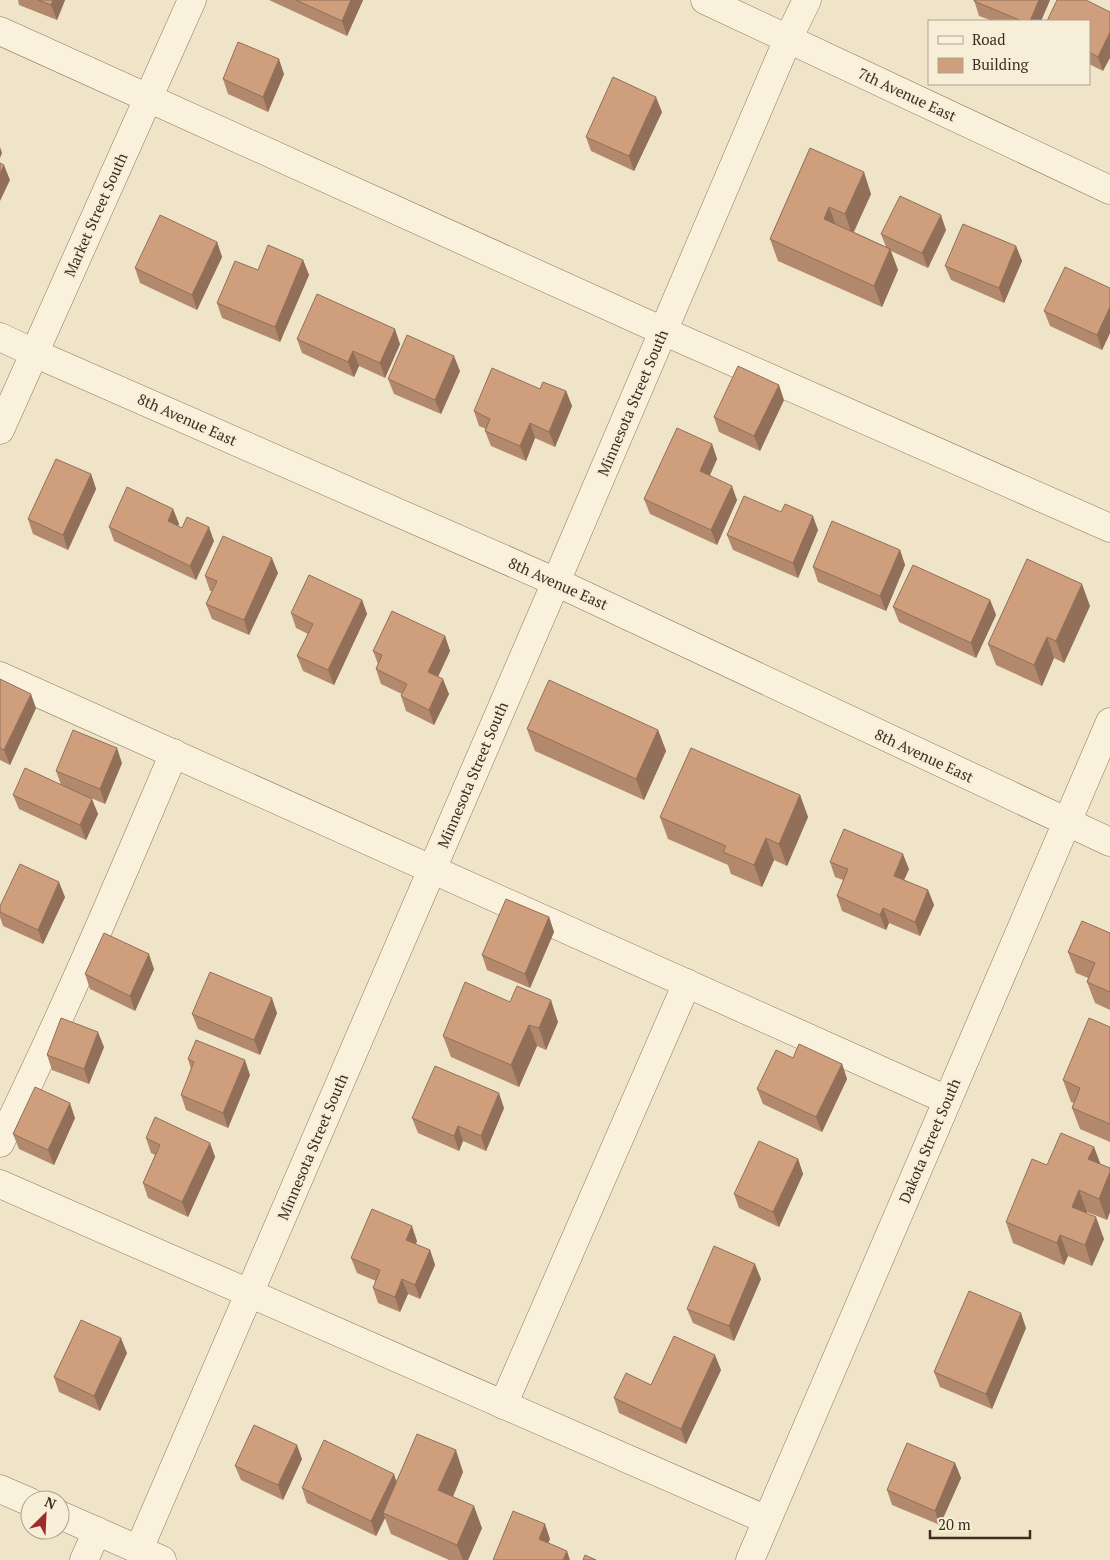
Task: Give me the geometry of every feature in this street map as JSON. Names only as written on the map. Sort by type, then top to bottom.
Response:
[{"type":"street","name":"Market Street South","points":[[0,430],[192,0]]},
{"type":"street","name":"7th Avenue East","points":[[705,0],[1110,190]]},
{"type":"street","name":"Minnesota Street South","points":[[151,1555],[249,1294],[664,332],[788,39],[807,0]]},
{"type":"street","points":[[0,31],[664,332],[1110,528]]},
{"type":"street","name":"8th Avenue East","points":[[0,337],[556,582],[1110,842]]},
{"type":"street","points":[[0,676],[433,868],[947,1100]]},
{"type":"street","name":"Dakota Street South","points":[[750,1560],[1110,722]]},
{"type":"street","points":[[0,1143],[99,930],[174,753]]},
{"type":"street","points":[[503,1405],[687,983]]},
{"type":"street","points":[[0,1184],[767,1520]]},
{"type":"street","points":[[0,1489],[20,1498]]},
{"type":"street","points":[[70,1519],[151,1555]]},
{"type":"street","points":[[84,1560],[97,1531]]},
{"type":"building","points":[[38,0],[53,0],[51,5]]},
{"type":"building","points":[[296,0],[351,0],[342,21]]},
{"type":"building","points":[[1039,0],[1030,20],[1020,20],[974,1]]},
{"type":"building","points":[[1057,0],[1086,0],[1110,12],[1110,32],[1098,57],[1090,53],[1090,20],[1047,20]]},
{"type":"building","points":[[238,42],[279,59],[263,97],[223,79]]},
{"type":"building","points":[[613,77],[656,97],[629,156],[586,137]]},
{"type":"building","points":[[810,148],[864,172],[845,214],[829,207],[824,219],[890,249],[874,286],[770,239]]},
{"type":"building","points":[[0,163],[4,165],[0,174]]},
{"type":"building","points":[[900,196],[941,215],[922,253],[881,234]]},
{"type":"building","points":[[160,215],[217,242],[192,295],[135,268]]},
{"type":"building","points":[[963,224],[1016,246],[999,288],[945,266]]},
{"type":"building","points":[[268,245],[303,260],[275,327],[217,303],[235,261],[258,270]]},
{"type":"building","points":[[1065,267],[1110,288],[1110,307],[1097,335],[1044,311]]},
{"type":"building","points":[[317,294],[395,329],[380,363],[353,351],[348,362],[297,339]]},
{"type":"building","points":[[407,335],[454,356],[435,400],[388,379]]},
{"type":"building","points":[[738,366],[779,385],[754,436],[714,417]]},
{"type":"building","points":[[492,368],[540,389],[543,382],[566,391],[549,432],[530,423],[520,446],[485,431],[490,419],[474,411]]},
{"type":"building","points":[[677,428],[712,444],[700,471],[732,486],[711,530],[644,499]]},
{"type":"building","points":[[56,459],[91,474],[63,535],[28,519]]},
{"type":"building","points":[[127,487],[173,509],[168,521],[182,528],[187,517],[209,527],[190,566],[109,527]]},
{"type":"building","points":[[744,496],[781,512],[785,504],[813,516],[793,563],[727,535]]},
{"type":"building","points":[[832,521],[900,550],[880,596],[813,567]]},
{"type":"building","points":[[223,536],[272,558],[244,620],[206,604],[217,581],[205,576]]},
{"type":"building","points":[[1027,559],[1082,584],[1056,641],[1047,637],[1034,665],[988,644]]},
{"type":"building","points":[[913,565],[990,600],[971,643],[893,607]]},
{"type":"building","points":[[309,575],[362,600],[328,670],[297,656],[313,624],[291,613]]},
{"type":"building","points":[[392,611],[445,636],[428,672],[443,679],[429,710],[401,696],[407,684],[376,669],[382,655],[373,651]]},
{"type":"building","points":[[0,679],[31,694],[4,750],[0,748]]},
{"type":"building","points":[[549,680],[658,730],[636,779],[527,729]]},
{"type":"building","points":[[73,730],[117,748],[100,789],[56,771]]},
{"type":"building","points":[[691,748],[800,795],[779,844],[766,838],[754,865],[723,852],[726,846],[660,817]]},
{"type":"building","points":[[25,768],[92,799],[80,825],[13,795]]},
{"type":"building","points":[[844,829],[903,854],[894,876],[928,890],[915,922],[883,908],[880,915],[837,896],[848,869],[830,862]]},
{"type":"building","points":[[20,864],[59,882],[38,930],[0,912],[0,906]]},
{"type":"building","points":[[506,899],[549,917],[525,974],[482,955]]},
{"type":"building","points":[[1082,921],[1110,933],[1110,992],[1087,982],[1095,963],[1068,952]]},
{"type":"building","points":[[104,933],[149,954],[130,996],[85,974]]},
{"type":"building","points":[[210,972],[272,998],[254,1040],[192,1014]]},
{"type":"building","points":[[465,982],[510,1002],[517,986],[551,1000],[539,1028],[529,1025],[511,1065],[443,1036]]},
{"type":"building","points":[[61,1018],[98,1032],[84,1069],[47,1055]]},
{"type":"building","points":[[1089,1018],[1110,1027],[1110,1124],[1072,1108],[1080,1088],[1063,1080]]},
{"type":"building","points":[[196,1040],[245,1060],[223,1113],[181,1095],[194,1062],[188,1059]]},
{"type":"building","points":[[799,1044],[842,1064],[816,1117],[757,1089],[776,1050],[793,1058]]},
{"type":"building","points":[[435,1066],[499,1093],[481,1136],[458,1126],[454,1136],[412,1118]]},
{"type":"building","points":[[35,1087],[70,1103],[48,1150],[13,1134]]},
{"type":"building","points":[[155,1117],[210,1143],[182,1202],[143,1183],[160,1145],[146,1138]]},
{"type":"building","points":[[1061,1133],[1094,1147],[1088,1159],[1110,1168],[1099,1199],[1079,1190],[1072,1207],[1096,1217],[1085,1245],[1060,1235],[1057,1243],[1006,1222],[1032,1159],[1047,1165]]},
{"type":"building","points":[[759,1141],[798,1159],[773,1212],[734,1194]]},
{"type":"building","points":[[372,1209],[412,1226],[406,1240],[430,1250],[415,1285],[402,1279],[395,1297],[373,1288],[380,1270],[351,1258]]},
{"type":"building","points":[[714,1246],[755,1264],[729,1326],[687,1309]]},
{"type":"building","points":[[969,1291],[1021,1313],[986,1394],[934,1372]]},
{"type":"building","points":[[81,1320],[121,1338],[94,1396],[54,1377]]},
{"type":"building","points":[[674,1336],[715,1355],[681,1429],[614,1398],[626,1373],[651,1385]]},
{"type":"building","points":[[254,1425],[297,1445],[278,1485],[235,1466]]},
{"type":"building","points":[[417,1434],[456,1450],[438,1490],[474,1506],[457,1545],[383,1513]]},
{"type":"building","points":[[324,1440],[394,1474],[371,1521],[302,1488]]},
{"type":"building","points":[[907,1443],[955,1463],[935,1511],[887,1490]]},
{"type":"building","points":[[513,1511],[545,1524],[539,1539],[567,1551],[563,1560],[493,1560]]},
{"type":"building","points":[[585,1555],[596,1560],[583,1560]]}]
